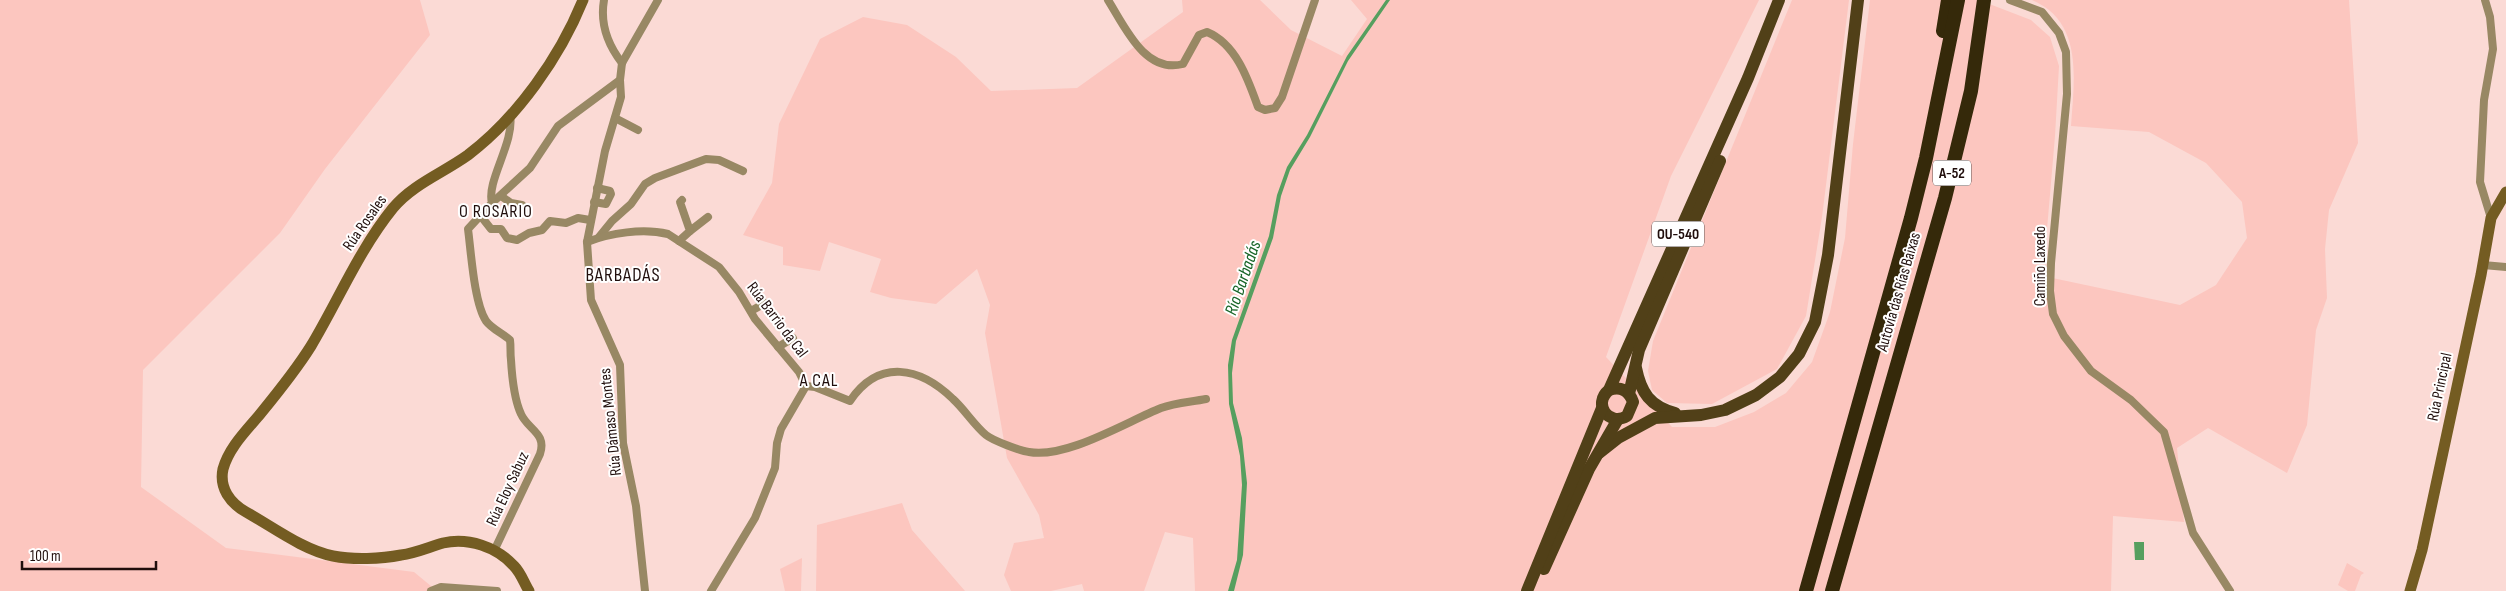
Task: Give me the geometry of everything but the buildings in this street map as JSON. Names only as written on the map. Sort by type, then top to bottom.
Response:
[{"type":"highway","points":[[1895,272],[1948,0]]},
{"type":"highway","name":"Autovía das Rías Baixas","points":[[1806,591],[1926,158],[1958,0]]},
{"type":"highway","name":"Autovía das Rías Baixas","points":[[1832,591],[1945,198],[1972,91],[1985,0]]},
{"type":"main road","name":"OU-540","points":[[1609,390],[1748,78],[1779,0]]},
{"type":"main road","points":[[1602,408],[1608,417],[1620,419],[1657,413],[1682,415],[1725,410],[1756,395],[1780,377],[1799,354],[1815,322],[1828,255],[1858,0]]},
{"type":"main road","points":[[1532,591],[1548,563],[1589,469],[1620,419],[1631,412],[1630,396],[1639,350],[1732,133],[1748,78]]},
{"type":"main road","points":[[1636,365],[1639,383],[1657,413]]},
{"type":"main road","points":[[1527,591],[1602,408],[1602,398],[1609,390],[1619,388],[1657,413]]},
{"type":"main road","points":[[1599,453],[1657,413]]},
{"type":"street","name":"Rúa Rosales","points":[[529,591],[516,568],[494,551],[467,542],[443,544],[400,556],[334,556],[314,550],[238,508],[224,491],[222,476],[228,456],[236,443],[291,376],[310,347],[361,254],[392,209],[406,195],[474,150],[509,114],[538,82],[556,56],[570,31],[583,0]]},
{"type":"street","points":[[604,0],[603,17],[605,32],[622,63]]},
{"type":"street","points":[[622,63],[658,0]]},
{"type":"street","points":[[1108,0],[1139,48],[1161,64],[1174,66],[1183,64],[1199,35],[1207,32],[1219,38],[1233,52],[1249,82],[1258,107],[1266,110],[1275,108],[1282,97],[1315,0]]},
{"type":"street","name":"Camiño Laxedo","points":[[2010,0],[2042,12],[2059,33],[2066,52],[2067,94],[2051,263],[2050,291],[2053,314],[2064,336],[2091,371],[2132,400],[2164,432],[2193,533],[2230,591]]},
{"type":"street","points":[[2485,0],[2490,17],[2493,49],[2484,100],[2480,182],[2491,218]]},
{"type":"street","name":"Rúa Dámaso Montes","points":[[622,63],[621,97],[597,188],[586,242],[591,300],[620,364],[624,443],[636,506],[645,591]]},
{"type":"street","name":"Rúa Eloy Sabuz","points":[[494,551],[540,454],[542,445],[539,435],[524,419],[520,410],[512,370],[510,340],[487,323],[481,309],[468,229],[492,203],[530,168],[558,126],[620,80]]},
{"type":"street","points":[[492,203],[490,193],[502,160],[510,124],[509,114]]},
{"type":"street","points":[[616,118],[638,130]]},
{"type":"street","points":[[599,237],[612,221],[631,204],[645,184],[655,178],[706,158],[719,160],[743,171]]},
{"type":"street","points":[[594,202],[606,204],[611,194],[610,191],[597,188]]},
{"type":"street","name":"Rúa Principal","points":[[2410,591],[2422,550],[2483,265],[2491,218],[2506,192]]},
{"type":"street","points":[[501,196],[511,203],[522,205]]},
{"type":"street","points":[[682,200],[680,202],[690,231]]},
{"type":"street","points":[[480,216],[491,229],[501,229],[507,238],[516,240],[529,232],[542,230],[550,221],[566,223],[578,218],[590,220]]},
{"type":"street","points":[[679,241],[708,217]]},
{"type":"street","name":"Rúa Barrio da Cal","points":[[586,242],[599,237],[660,232],[668,234],[719,267],[778,348],[799,372],[806,386]]},
{"type":"street","points":[[2483,265],[2506,267]]},
{"type":"street","points":[[751,310],[766,303]]},
{"type":"street","points":[[778,348],[793,338]]},
{"type":"street","points":[[711,591],[755,518],[775,468],[777,443],[781,429],[800,400],[806,386],[815,387],[850,401],[861,387],[881,373],[898,372],[922,377],[954,400],[988,436],[1029,452],[1061,450],[1162,408],[1206,399]]},
{"type":"street","points":[[431,591],[442,587],[497,591]]},
{"type":"shaded area","points":[[0,0],[420,0],[430,35],[325,169],[280,233],[143,370],[141,487],[226,548],[414,572],[437,591],[0,591]]},
{"type":"shaded area","points":[[1182,0],[1260,0],[1291,30],[1342,56],[1367,19],[1351,0],[1759,0],[1671,176],[1606,357],[1672,427],[1715,427],[1754,412],[1786,393],[1812,362],[1830,312],[1845,238],[1853,144],[1870,0],[1979,0],[2031,20],[2050,37],[2059,66],[2043,276],[2180,305],[2216,285],[2247,238],[2242,202],[2206,163],[2149,132],[2071,126],[2074,72],[2068,37],[2060,22],[2049,10],[2032,0],[2349,0],[2358,143],[2329,210],[2325,249],[2327,298],[2316,330],[2307,425],[2287,473],[2208,428],[2177,448],[2184,522],[2113,516],[2111,591],[1195,591],[1193,538],[1165,532],[1144,591],[1084,591],[1082,584],[1051,591],[1011,591],[1004,575],[1014,543],[1044,538],[1039,515],[1007,458],[985,333],[990,305],[977,269],[936,304],[891,298],[870,292],[881,259],[829,242],[820,271],[783,265],[783,247],[743,235],[772,183],[779,124],[820,39],[863,17],[907,25],[956,57],[991,91],[1077,88],[1183,12]]},
{"type":"shaded area","points":[[1386,0],[1390,0],[1348,61],[1310,137],[1290,170],[1281,196],[1273,238],[1236,341],[1232,373],[1233,403],[1242,438],[1247,483],[1243,555],[1234,591],[1228,591],[1237,560],[1242,485],[1240,456],[1229,404],[1228,365],[1232,340],[1269,236],[1277,195],[1287,167],[1307,135],[1347,56]]},
{"type":"shaded area","points":[[1792,0],[1849,0],[1822,217],[1806,316],[1777,369],[1712,404],[1667,403],[1652,390],[1648,371],[1653,341]]},
{"type":"shaded area","points":[[902,503],[912,530],[965,591],[816,591],[817,525]]},
{"type":"shaded area","points":[[2134,542],[2144,542],[2144,560],[2135,560]]},
{"type":"shaded area","points":[[802,558],[801,591],[785,591],[780,569]]},
{"type":"shaded area","points":[[2347,563],[2364,573],[2361,575],[2355,591],[2348,591],[2338,585]]},
{"type":"district","name":"O ROSARIO","points":[[496,211]]},
{"type":"district","name":"BARBADÁS","points":[[623,275]]},
{"type":"district","name":"A CAL","points":[[819,380]]},
{"type":"water label","name":"Río Barbadás","points":[[1243,278]]}]
